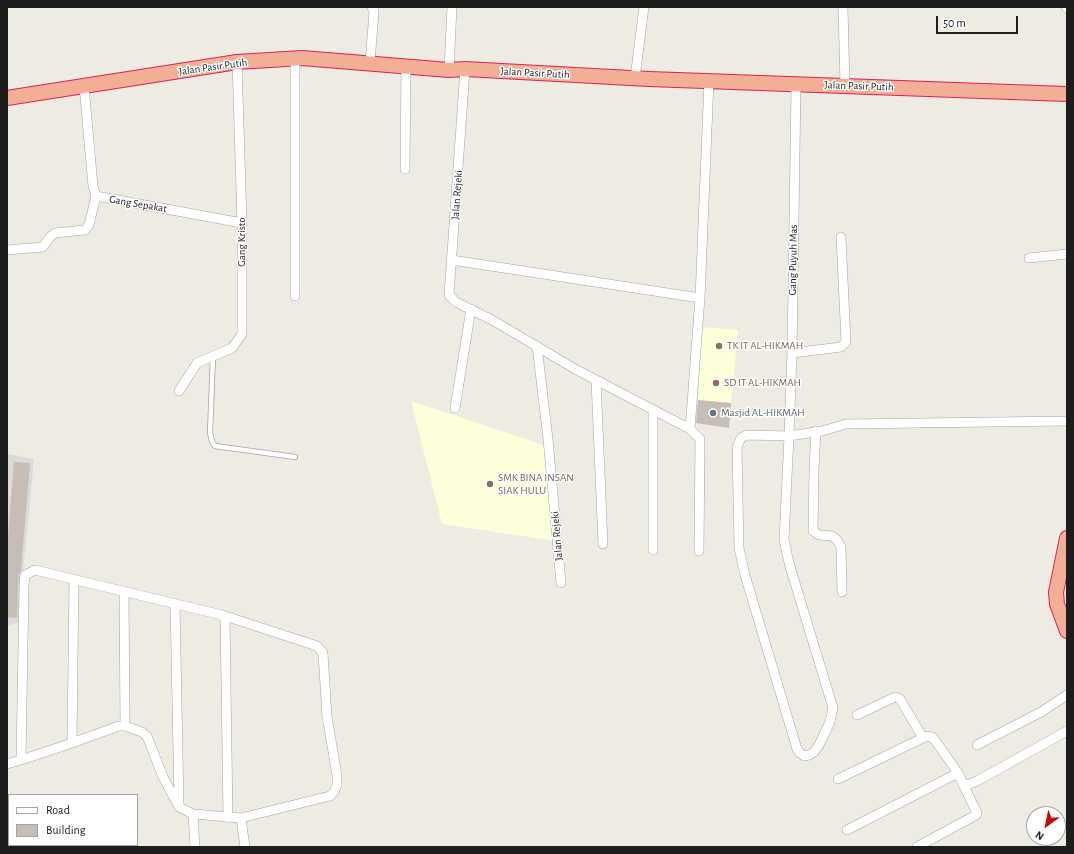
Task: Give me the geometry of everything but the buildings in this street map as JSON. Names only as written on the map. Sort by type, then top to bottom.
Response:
[{"type":"highway","name":"Jalan Pasir Putih","points":[[7,98],[237,62],[295,58],[449,70],[796,85],[1067,94]]},
{"type":"highway","points":[[1067,539],[1056,592],[1057,604],[1067,631]]},
{"type":"street","points":[[370,63],[374,12],[372,7]]},
{"type":"street","points":[[449,70],[452,7]]},
{"type":"street","points":[[635,78],[644,7]]},
{"type":"street","points":[[843,7],[846,86]]},
{"type":"street","points":[[295,58],[295,296]]},
{"type":"street","name":"Gang Kristo","points":[[178,391],[199,362],[232,348],[242,334],[242,223],[237,62]]},
{"type":"street","points":[[405,168],[406,66]]},
{"type":"street","name":"Jalan Rejeki","points":[[465,70],[449,295],[456,302],[494,320],[596,380],[690,429],[700,438],[699,551]]},
{"type":"street","points":[[690,429],[700,298],[709,81]]},
{"type":"street","name":"Gang Puyuh Mas","points":[[788,436],[746,435],[741,438],[737,447],[739,548],[745,575],[797,749],[804,756],[809,755],[819,745],[830,722],[833,708],[789,563],[784,540],[792,353],[796,85]]},
{"type":"street","name":"Gang Sepakat","points":[[84,86],[93,186],[96,196],[242,223]]},
{"type":"street","points":[[7,250],[43,247],[55,233],[85,230],[89,225],[96,196]]},
{"type":"street","points":[[792,353],[841,347],[846,342],[841,237]]},
{"type":"street","points":[[1029,258],[1067,254]]},
{"type":"street","points":[[452,260],[700,298]]},
{"type":"street","points":[[455,408],[471,309]]},
{"type":"street","name":"Jalan Rejeki","points":[[537,346],[548,439],[560,583]]},
{"type":"street","points":[[596,380],[603,544]]},
{"type":"street","points":[[653,411],[653,550]]},
{"type":"street","points":[[788,436],[816,432],[846,424],[1067,421]]},
{"type":"street","points":[[816,432],[813,531],[819,535],[832,536],[837,540],[841,547],[842,592]]},
{"type":"street","points":[[7,764],[21,760],[72,743],[119,726],[125,726],[142,732],[147,736],[163,777],[179,807],[193,814],[242,818],[330,796],[334,792],[337,785],[337,775],[327,717],[323,653],[317,646],[222,615],[35,570],[25,575],[24,586],[21,760]]},
{"type":"street","points":[[72,743],[74,580]]},
{"type":"street","points":[[124,592],[125,726]]},
{"type":"street","points":[[175,604],[179,807]]},
{"type":"street","points":[[222,615],[225,618],[228,818]]},
{"type":"street","points":[[977,745],[1040,712],[1067,695]]},
{"type":"street","points":[[857,715],[896,697],[900,699],[923,738]]},
{"type":"street","points":[[964,786],[976,781],[1067,731]]},
{"type":"street","points":[[838,779],[927,736],[932,737],[958,774],[977,813],[976,815],[917,847]]},
{"type":"street","points":[[846,830],[958,774]]},
{"type":"street","points":[[193,814],[195,847]]},
{"type":"street","points":[[242,818],[244,847]]},
{"type":"lane","points":[[213,356],[210,433],[215,446],[295,458]]},
{"type":"shaded area","points":[[702,327],[738,330],[731,403],[698,400]]},
{"type":"shaded area","name":"SMK BINA INSAN SIAK HULU","points":[[411,401],[544,445],[556,541],[442,524]]},
{"type":"shaded area","points":[[7,454],[34,459],[18,623],[7,626]]},
{"type":"place","name":"TK IT AL-HIKMAH","points":[[719,346]]},
{"type":"place","name":"SD IT AL-HIKMAH","points":[[716,383]]},
{"type":"place","name":"Masjid AL-HIKMAH","points":[[713,413]]},
{"type":"place","name":"SMK BINA INSAN SIAK HULU","points":[[490,484]]}]
